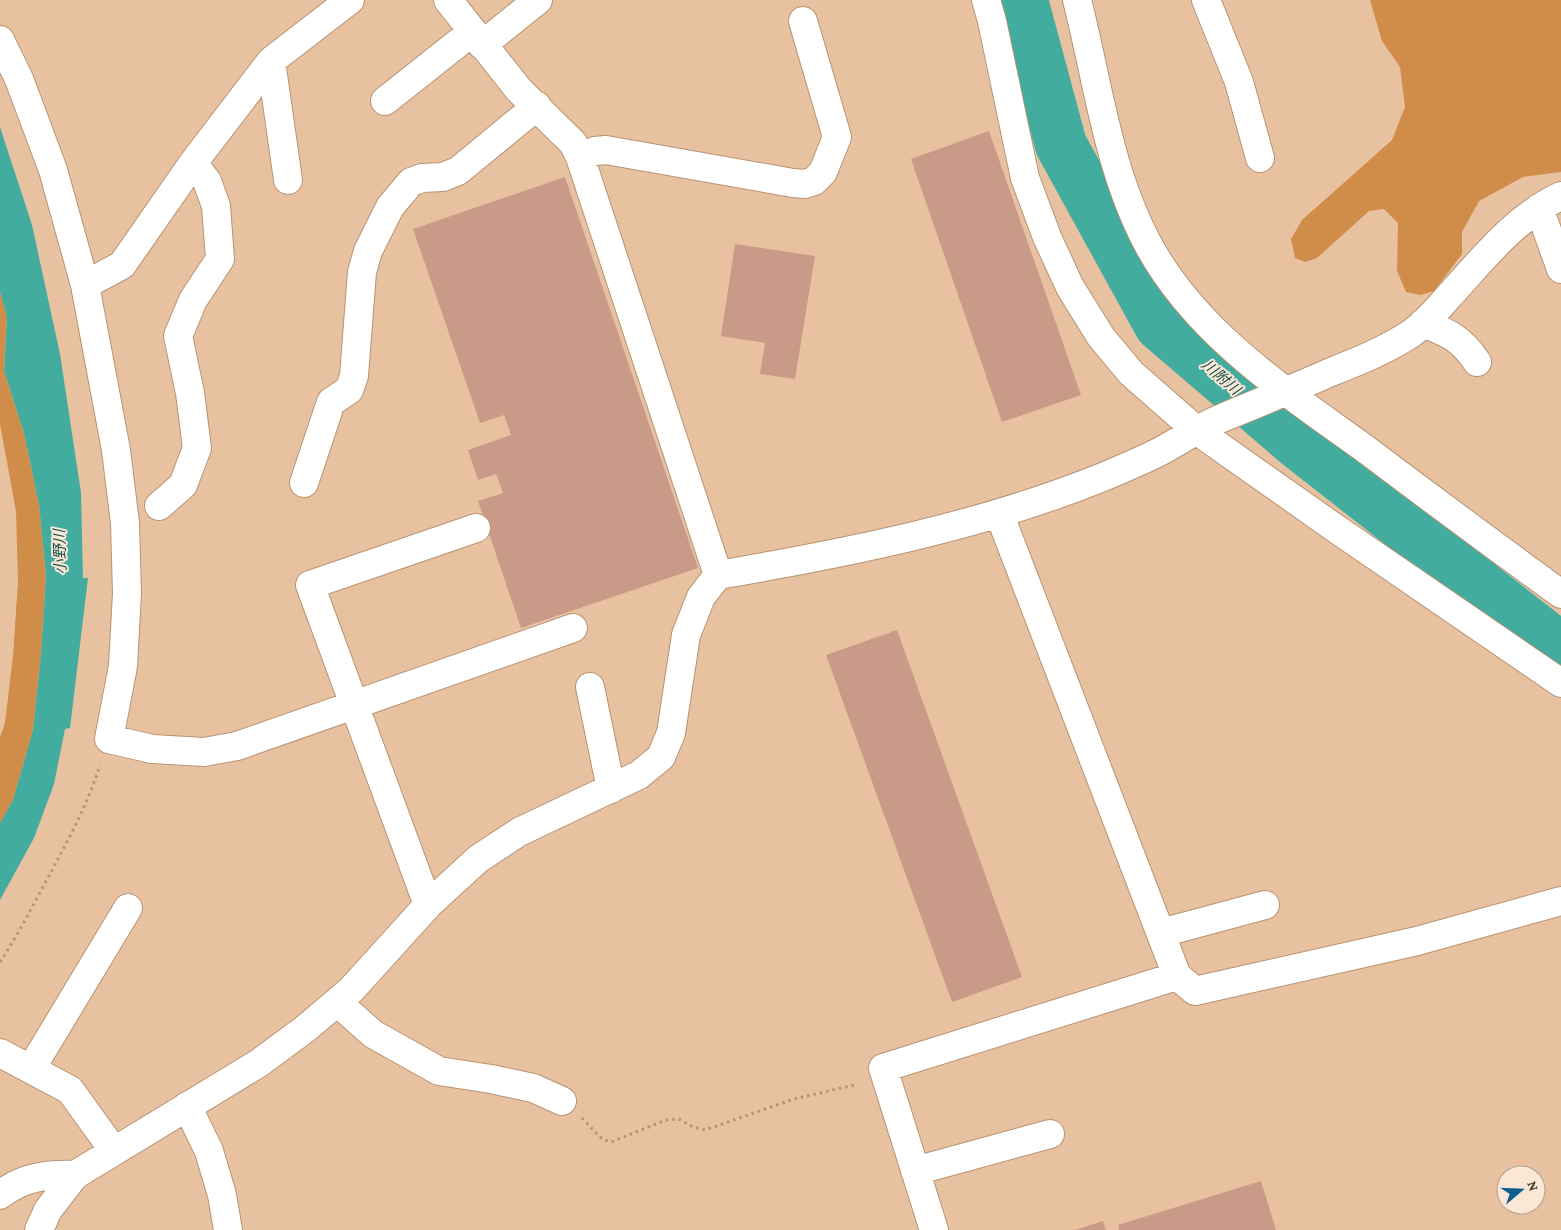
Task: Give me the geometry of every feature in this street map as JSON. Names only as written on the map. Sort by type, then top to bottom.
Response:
[{"type":"street","points":[[85,285],[122,264],[193,163],[271,61],[350,0]]},
{"type":"street","points":[[448,0],[518,90],[573,143],[580,157],[718,575]]},
{"type":"street","points":[[386,101],[477,38],[538,0]]},
{"type":"street","points":[[986,0],[1025,178],[1047,237],[1070,286],[1101,337],[1131,373],[1336,528],[1561,683]]},
{"type":"street","points":[[1077,0],[1113,154],[1132,209],[1149,246],[1182,297],[1278,394],[1561,594]]},
{"type":"street","points":[[1206,0],[1239,82],[1260,158]]},
{"type":"street","points":[[580,157],[595,151],[606,150],[793,184],[805,184],[814,181],[823,172],[837,138],[803,21]]},
{"type":"street","points":[[0,40],[19,79],[53,170],[85,285],[116,450],[125,523],[127,593],[123,666],[108,740],[152,748],[204,752],[237,746],[573,628]]},
{"type":"street","points":[[271,61],[288,180]]},
{"type":"street","points":[[304,483],[331,402],[349,390],[354,376],[362,272],[368,251],[390,207],[411,182],[422,178],[444,177],[458,171],[536,106]]},
{"type":"street","points":[[159,506],[183,485],[197,448],[190,393],[178,336],[192,300],[220,259],[216,206],[207,181],[193,163]]},
{"type":"street","points":[[39,1230],[48,1210],[75,1175],[260,1063],[305,1029],[351,990],[428,904],[478,860],[519,832],[639,775],[661,757],[671,733],[686,635],[701,597],[718,575],[852,550],[999,513],[1104,477],[1159,452],[1203,426],[1378,352],[1413,332],[1520,221],[1550,202],[1561,270]]},
{"type":"street","points":[[1423,323],[1448,333],[1466,346],[1477,362]]},
{"type":"street","points":[[999,513],[1177,976],[1194,991],[1417,941],[1561,901]]},
{"type":"street","points":[[428,904],[310,585],[476,528]]},
{"type":"street","points":[[590,687],[611,789]]},
{"type":"street","points":[[1161,933],[1264,905]]},
{"type":"street","points":[[31,1069],[128,908]]},
{"type":"street","points":[[934,1230],[883,1068],[1177,976]]},
{"type":"street","points":[[337,1002],[374,1034],[439,1071],[533,1088],[562,1101]]},
{"type":"street","points":[[0,1053],[70,1090],[114,1150]]},
{"type":"street","points":[[187,1106],[209,1151],[222,1195],[228,1230]]},
{"type":"street","points":[[915,1171],[1050,1134]]},
{"type":"street","points":[[0,1195],[30,1178],[55,1174],[75,1175]]},
{"type":"path","points":[[0,962],[13,943],[68,841],[95,782],[108,740]]},
{"type":"path","points":[[562,1101],[585,1120],[602,1139],[611,1142],[666,1120],[679,1120],[693,1127],[706,1130],[794,1099],[886,1077]]},
{"type":"shaded area","points":[[1370,0],[1561,0],[1561,172],[1523,177],[1479,201],[1462,232],[1462,254],[1434,291],[1421,295],[1406,292],[1397,271],[1398,223],[1384,209],[1369,211],[1317,258],[1305,262],[1295,258],[1291,239],[1302,220],[1392,140],[1405,107],[1400,67],[1382,41]]},
{"type":"shaded area","points":[[0,292],[7,317],[4,371],[24,433],[39,505],[46,576],[41,655],[33,730],[13,800],[0,823],[0,737],[5,723],[13,656],[18,582],[16,511],[0,424]]},
{"type":"water","name":"小野川","points":[[0,127],[32,225],[60,354],[81,493],[83,578],[88,578],[70,728],[65,729],[54,784],[34,838],[0,900],[0,823],[13,800],[33,730],[41,655],[46,576],[39,505],[24,433],[4,371],[7,317],[0,292]]},
{"type":"building","points":[[989,131],[1081,395],[1002,422],[911,159]]},
{"type":"building","points":[[565,177],[698,568],[521,628],[478,501],[503,493],[496,474],[478,480],[468,450],[511,435],[504,415],[480,423],[413,229]]},
{"type":"building","points":[[735,244],[815,256],[795,379],[760,374],[765,343],[721,336]]},
{"type":"building","points":[[897,630],[1022,977],[952,1002],[826,655]]},
{"type":"building","points":[[1261,1181],[1276,1230],[1119,1230],[1118,1225]]},
{"type":"building","points":[[1103,1221],[1106,1230],[1075,1230]]},
{"type":"waterway","name":"川附川","points":[[1022,0],[1061,145],[1160,325],[1299,444],[1561,649]]}]
